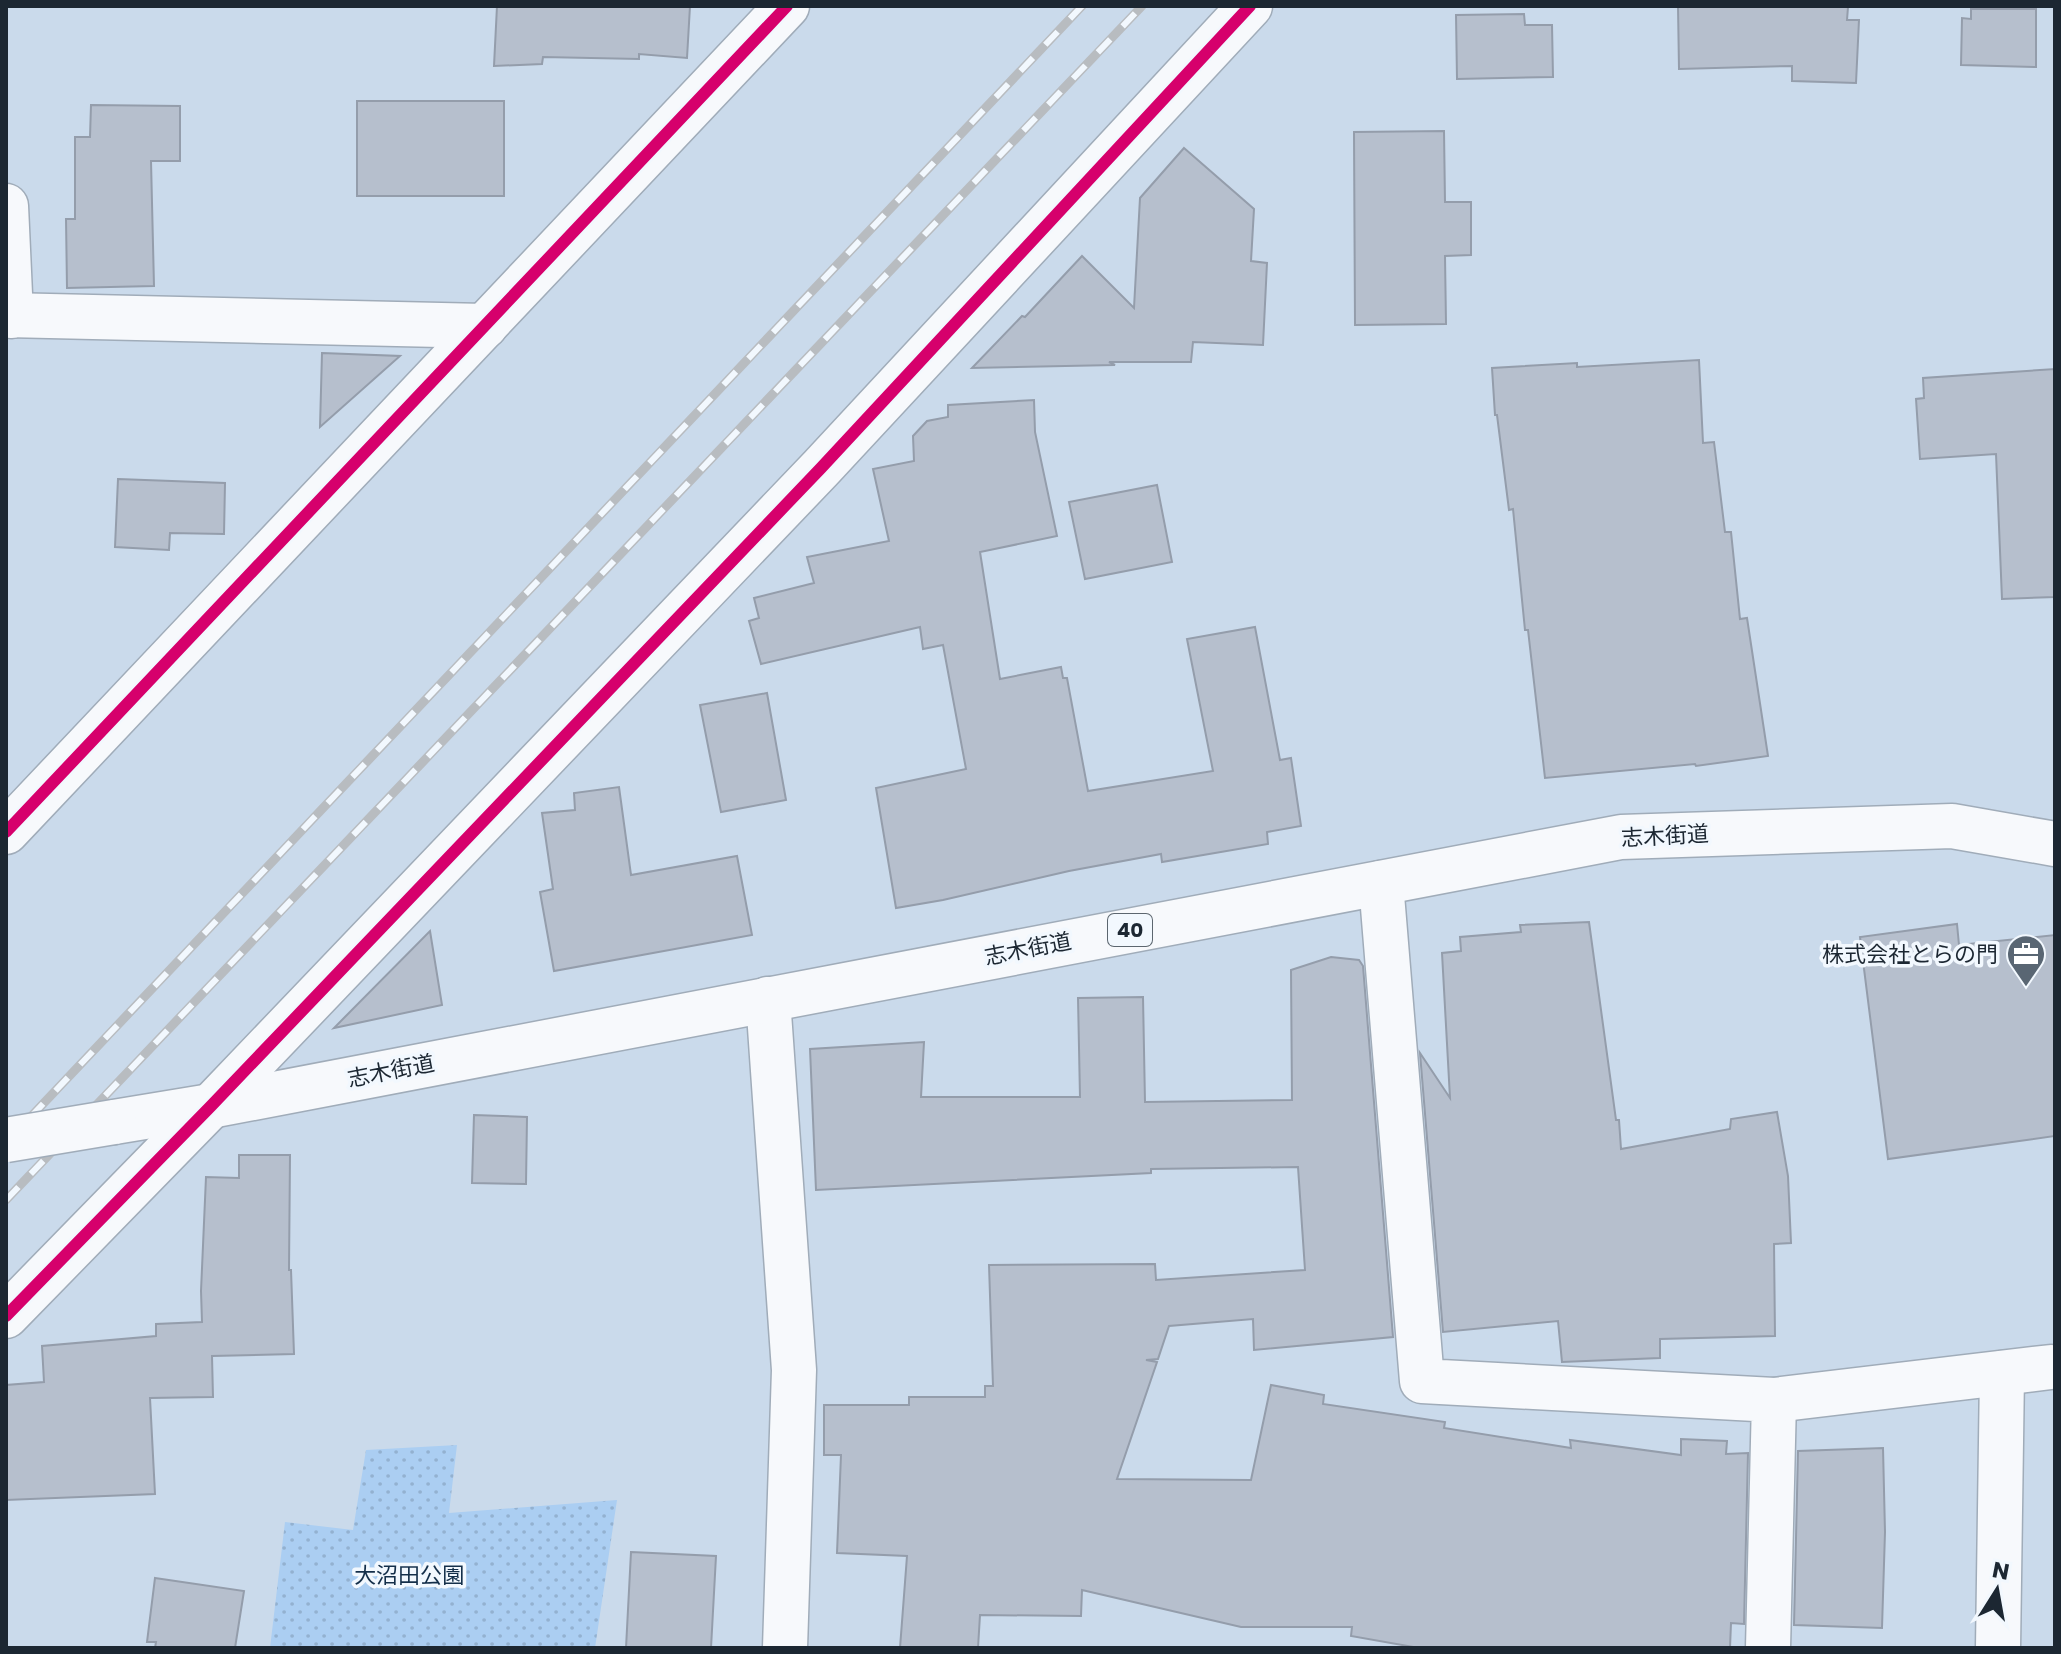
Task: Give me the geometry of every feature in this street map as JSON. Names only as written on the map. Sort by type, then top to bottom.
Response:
[{"type":"street","points":[[6,832],[787,6]]},
{"type":"street","points":[[6,1316],[821,468],[1250,6]]},
{"type":"street","points":[[6,206],[8,316],[485,326]]},
{"type":"street","name":"志木街道","points":[[6,1140],[211,1106],[1621,837],[1952,826],[2055,844]]},
{"type":"street","points":[[1381,883],[1422,1381],[1774,1400],[2051,1367]]},
{"type":"street","points":[[768,999],[794,1370],[785,1648]]},
{"type":"street","points":[[1998,1648],[2002,1373]]},
{"type":"street","points":[[1768,1648],[1774,1400]]},
{"type":"green space","name":"大沼田公園","points":[[457,1445],[449,1513],[617,1500],[595,1648],[270,1648],[285,1522],[353,1530],[366,1450]]},
{"type":"building","points":[[497,6],[690,6],[687,58],[639,54],[639,59],[543,57],[542,64],[494,66]]},
{"type":"building","points":[[1678,6],[1848,7],[1847,20],[1859,20],[1856,83],[1792,81],[1792,66],[1679,69]]},
{"type":"building","points":[[1971,9],[2036,9],[2036,67],[1961,65],[1962,18],[1971,19]]},
{"type":"building","points":[[1524,14],[1525,25],[1552,25],[1553,77],[1457,79],[1456,15]]},
{"type":"building","points":[[357,101],[504,101],[504,196],[357,196]]},
{"type":"building","points":[[91,105],[180,106],[180,161],[151,161],[154,286],[67,288],[66,219],[75,219],[75,137],[90,137]]},
{"type":"building","points":[[1444,131],[1445,202],[1471,202],[1471,255],[1445,256],[1446,324],[1355,325],[1354,132]]},
{"type":"building","points":[[1184,148],[1254,209],[1251,261],[1267,263],[1263,345],[1193,342],[1191,362],[972,368],[1082,256],[1134,308],[1140,198]]},
{"type":"building","points":[[322,353],[400,356],[320,427]]},
{"type":"building","points":[[1699,360],[1703,443],[1714,442],[1725,532],[1731,532],[1740,619],[1747,618],[1768,756],[1696,766],[1545,778],[1513,509],[1509,510],[1495,415],[1492,368]]},
{"type":"building","points":[[2055,369],[2055,597],[2002,599],[1996,454],[1920,459],[1916,399],[1924,398],[1923,378]]},
{"type":"building","points":[[1034,400],[1035,432],[1057,536],[980,552],[1000,679],[1061,667],[1063,678],[1067,678],[1088,791],[1213,771],[1187,639],[1255,627],[1280,760],[1291,758],[1301,826],[1267,832],[1268,844],[1162,862],[1161,854],[896,908],[876,788],[966,769],[943,645],[923,649],[920,627],[761,664],[749,621],[759,618],[754,598],[814,583],[807,557],[889,541],[873,469],[914,461],[913,436],[927,421],[948,417],[948,405]]},
{"type":"building","points":[[118,479],[225,483],[224,534],[170,533],[169,550],[115,547]]},
{"type":"building","points":[[1157,485],[1172,562],[1085,579],[1069,502]]},
{"type":"building","points":[[767,693],[786,800],[721,812],[700,705]]},
{"type":"building","points":[[619,787],[631,875],[737,856],[752,935],[554,971],[540,892],[553,889],[542,813],[575,810],[574,793]]},
{"type":"building","points":[[1589,922],[1621,1149],[1730,1129],[1731,1119],[1777,1112],[1788,1176],[1791,1243],[1774,1244],[1775,1336],[1660,1339],[1660,1358],[1562,1362],[1558,1321],[1443,1332],[1420,1053],[1450,1098],[1442,953],[1461,951],[1460,937],[1521,932],[1520,925]]},
{"type":"building","points":[[1957,924],[1959,945],[2055,935],[2055,1136],[1888,1159],[1860,937]]},
{"type":"building","points":[[430,931],[442,1005],[334,1028]]},
{"type":"building","points":[[1331,957],[1359,960],[1363,966],[1393,1337],[1254,1350],[1253,1319],[1169,1326],[1158,1359],[1146,1360],[1157,1362],[1117,1479],[1251,1480],[1271,1385],[1324,1395],[1323,1404],[1445,1422],[1444,1428],[1571,1448],[1570,1440],[1681,1455],[1681,1439],[1727,1441],[1726,1454],[1748,1453],[1744,1624],[1731,1623],[1730,1648],[1419,1648],[1351,1636],[1352,1627],[1241,1627],[1082,1590],[1081,1616],[980,1615],[978,1648],[900,1648],[907,1556],[837,1553],[841,1455],[824,1455],[824,1405],[909,1405],[909,1397],[985,1397],[985,1386],[993,1386],[989,1265],[1155,1264],[1156,1280],[1305,1270],[1298,1167],[1151,1169],[1151,1173],[816,1190],[810,1049],[924,1042],[921,1097],[1080,1097],[1078,998],[1143,997],[1145,1102],[1292,1100],[1291,970]]},
{"type":"building","points":[[474,1115],[527,1117],[526,1184],[472,1183]]},
{"type":"building","points":[[239,1155],[290,1155],[289,1270],[294,1354],[212,1356],[213,1397],[150,1398],[155,1494],[6,1500],[6,1385],[44,1382],[42,1346],[156,1336],[156,1324],[202,1322],[206,1177],[239,1178]]},
{"type":"building","points":[[1883,1448],[1885,1532],[1882,1628],[1794,1625],[1798,1451]]},
{"type":"building","points":[[631,1552],[716,1556],[711,1648],[626,1648]]},
{"type":"building","points":[[155,1578],[244,1591],[235,1648],[155,1648],[156,1642],[147,1642]]},
{"type":"railway","points":[[6,1143],[1082,6]]},
{"type":"railway","points":[[6,1200],[1142,6]]},
{"type":"cycle path","points":[[6,832],[787,6]]},
{"type":"cycle path","points":[[6,1316],[821,468],[1250,6]]},
{"type":"place","name":"株式会社とらの門","points":[[2026,988]]}]
